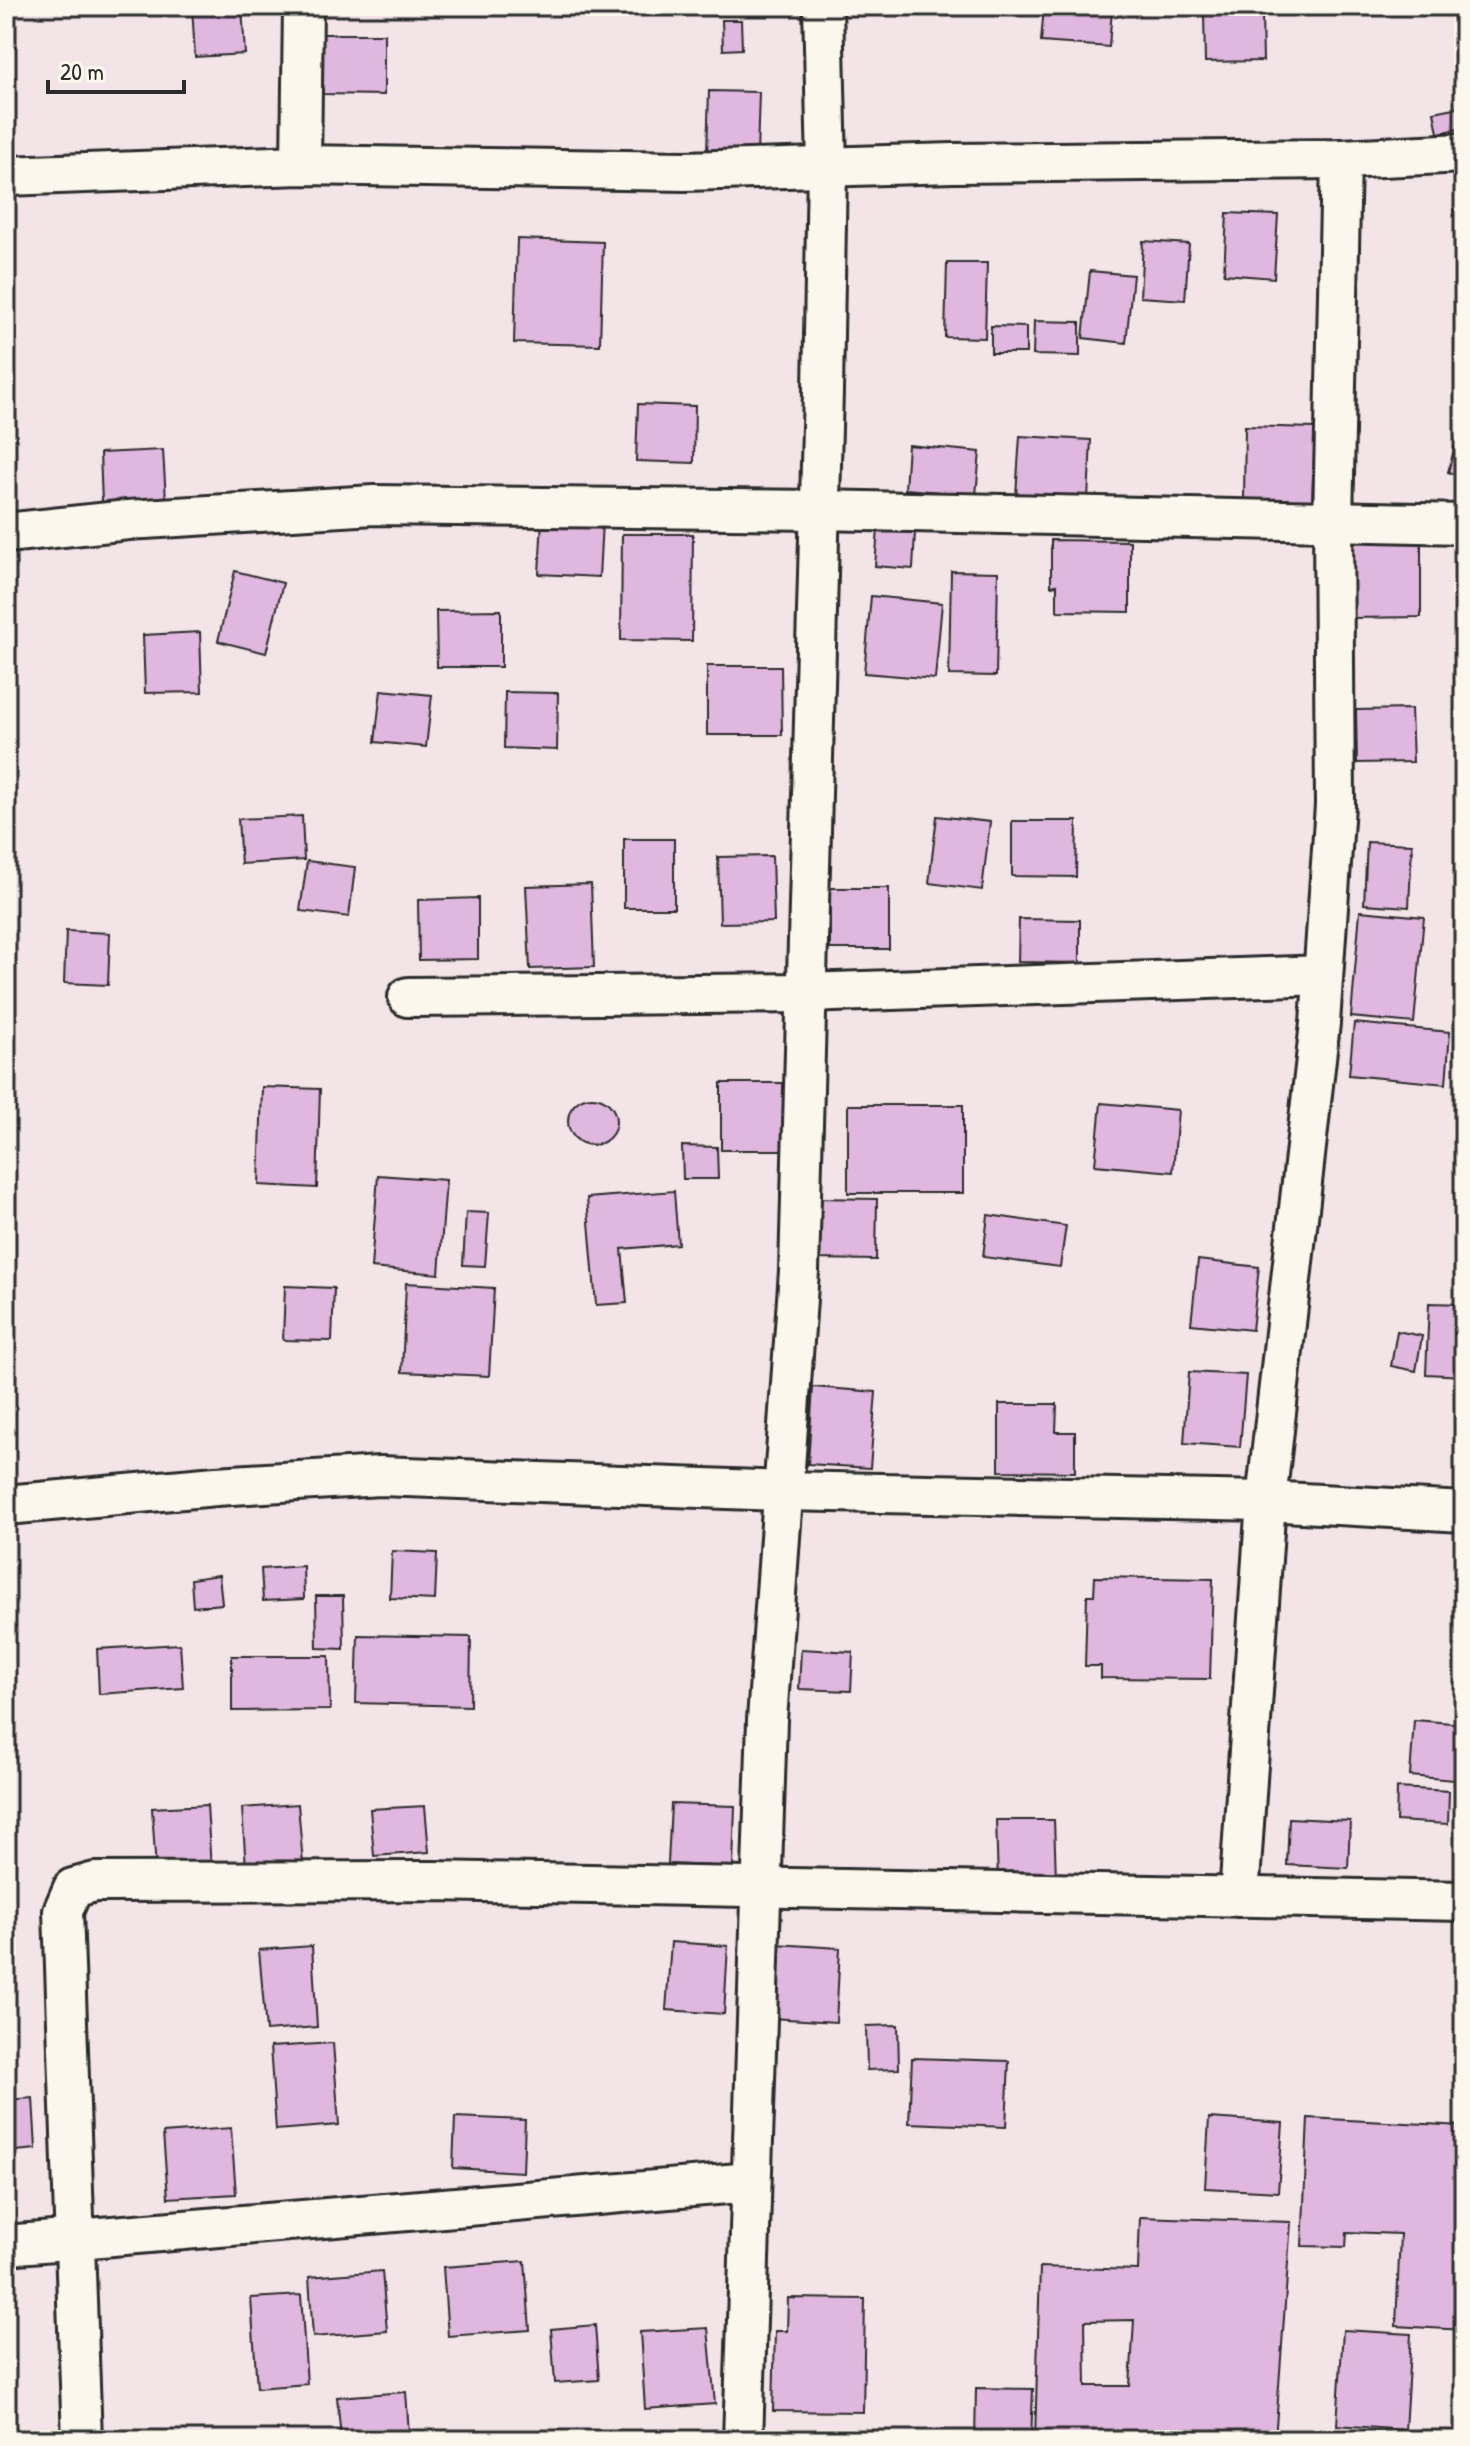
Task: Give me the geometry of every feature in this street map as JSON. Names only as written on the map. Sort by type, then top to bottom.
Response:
[{"type":"street","points":[[301,165],[303,6]]},
{"type":"street","points":[[743,2440],[767,1720],[799,1271],[827,167],[823,6]]},
{"type":"street","points":[[6,176],[301,165],[685,171],[953,163],[1341,159],[1464,153]]},
{"type":"street","points":[[1239,1897],[1266,1501],[1323,975],[1335,805],[1333,521],[1341,159]]},
{"type":"street","points":[[6,533],[128,520],[374,505],[819,510],[1464,524]]},
{"type":"street","points":[[408,997],[806,993],[1323,975]]},
{"type":"street","points":[[6,1505],[216,1486],[380,1476],[783,1491],[1266,1501],[1464,1512]]},
{"type":"street","points":[[82,2440],[63,1911],[73,1888],[95,1882],[433,1881],[1464,1901]]},
{"type":"street","points":[[6,2245],[751,2182]]},
{"type":"building","points":[[192,6],[242,6],[245,54],[195,57]]},
{"type":"building","points":[[1044,6],[1112,9],[1109,47],[1041,42]]},
{"type":"building","points":[[1204,15],[1262,15],[1263,61],[1205,62]]},
{"type":"building","points":[[722,20],[741,20],[742,49],[723,50]]},
{"type":"building","points":[[323,34],[384,34],[384,95],[323,94]]},
{"type":"building","points":[[709,91],[759,92],[757,155],[707,153]]},
{"type":"building","points":[[1460,107],[1464,128],[1438,133],[1434,112]]},
{"type":"building","points":[[1227,213],[1278,215],[1274,278],[1224,274]]},
{"type":"building","points":[[517,239],[603,242],[600,345],[514,343]]},
{"type":"building","points":[[1143,241],[1189,244],[1185,300],[1140,297]]},
{"type":"building","points":[[947,263],[987,263],[985,338],[945,337]]},
{"type":"building","points":[[1090,271],[1133,275],[1126,343],[1083,338]]},
{"type":"building","points":[[1034,321],[1080,322],[1080,356],[1033,355]]},
{"type":"building","points":[[991,326],[1026,327],[1026,353],[991,353]]},
{"type":"building","points":[[638,404],[695,406],[694,463],[636,461]]},
{"type":"building","points":[[1245,426],[1315,428],[1312,501],[1244,500]]},
{"type":"building","points":[[1458,435],[1464,437],[1464,477],[1448,472]]},
{"type":"building","points":[[1020,436],[1091,440],[1088,499],[1016,495]]},
{"type":"building","points":[[908,445],[980,452],[976,495],[905,489]]},
{"type":"building","points":[[163,450],[166,500],[102,503],[100,453]]},
{"type":"building","points":[[542,519],[602,522],[599,577],[539,574]]},
{"type":"building","points":[[878,529],[915,532],[913,569],[875,566]]},
{"type":"building","points":[[622,534],[693,534],[692,641],[621,640]]},
{"type":"building","points":[[1354,539],[1421,539],[1421,617],[1353,618]]},
{"type":"building","points":[[1051,540],[1130,541],[1130,612],[1057,611],[1057,585],[1051,586]]},
{"type":"building","points":[[235,571],[283,583],[266,653],[218,641]]},
{"type":"building","points":[[951,571],[998,572],[996,676],[949,675]]},
{"type":"building","points":[[871,596],[942,603],[935,679],[864,673]]},
{"type":"building","points":[[501,610],[501,667],[437,667],[436,611]]},
{"type":"building","points":[[200,632],[202,692],[145,693],[143,635]]},
{"type":"building","points":[[707,666],[781,666],[782,735],[707,735]]},
{"type":"building","points":[[381,690],[432,695],[426,747],[375,742]]},
{"type":"building","points":[[505,692],[558,693],[557,750],[504,748]]},
{"type":"building","points":[[1411,709],[1413,762],[1357,763],[1356,710]]},
{"type":"building","points":[[302,816],[304,860],[241,864],[238,819]]},
{"type":"building","points":[[937,816],[990,822],[982,890],[929,883]]},
{"type":"building","points":[[1012,821],[1077,821],[1076,877],[1012,876]]},
{"type":"building","points":[[624,839],[674,839],[674,908],[624,908]]},
{"type":"building","points":[[1367,842],[1412,844],[1409,907],[1364,904]]},
{"type":"building","points":[[772,856],[774,922],[720,923],[718,857]]},
{"type":"building","points":[[307,861],[355,867],[349,917],[300,911]]},
{"type":"building","points":[[591,884],[594,967],[530,969],[526,886]]},
{"type":"building","points":[[830,888],[889,888],[889,949],[830,949]]},
{"type":"building","points":[[478,898],[478,959],[419,960],[418,900]]},
{"type":"building","points":[[1360,911],[1424,917],[1414,1023],[1351,1017]]},
{"type":"building","points":[[1019,919],[1080,920],[1080,963],[1018,962]]},
{"type":"building","points":[[66,931],[110,933],[108,985],[64,983]]},
{"type":"building","points":[[1354,1023],[1450,1032],[1446,1084],[1349,1075]]},
{"type":"building","points":[[721,1083],[784,1083],[784,1150],[721,1150]]},
{"type":"building","points":[[262,1087],[320,1089],[317,1188],[259,1185]]},
{"type":"building","points":[[592,1097],[609,1104],[616,1121],[609,1138],[592,1145],[575,1138],[568,1121],[575,1104]]},
{"type":"building","points":[[1101,1103],[1178,1110],[1173,1172],[1095,1165]]},
{"type":"building","points":[[848,1105],[963,1105],[963,1193],[848,1193]]},
{"type":"building","points":[[682,1146],[717,1147],[718,1179],[683,1179]]},
{"type":"building","points":[[378,1175],[446,1180],[439,1274],[371,1268]]},
{"type":"building","points":[[674,1191],[678,1244],[622,1249],[627,1303],[596,1305],[587,1198]]},
{"type":"building","points":[[813,1198],[877,1199],[876,1260],[812,1259]]},
{"type":"building","points":[[466,1212],[489,1213],[485,1266],[463,1265]]},
{"type":"building","points":[[988,1215],[1066,1226],[1060,1267],[983,1257]]},
{"type":"building","points":[[1198,1260],[1259,1267],[1252,1330],[1191,1324]]},
{"type":"building","points":[[406,1283],[494,1288],[489,1376],[402,1372]]},
{"type":"building","points":[[285,1286],[334,1288],[332,1341],[283,1340]]},
{"type":"building","points":[[1429,1303],[1464,1304],[1464,1376],[1426,1374]]},
{"type":"building","points":[[1397,1331],[1422,1336],[1416,1371],[1391,1366]]},
{"type":"building","points":[[1189,1372],[1246,1375],[1240,1447],[1184,1443]]},
{"type":"building","points":[[813,1387],[876,1392],[870,1468],[808,1464]]},
{"type":"building","points":[[999,1404],[1057,1404],[1056,1432],[1075,1432],[1075,1472],[999,1471]]},
{"type":"building","points":[[392,1551],[437,1553],[435,1600],[390,1598]]},
{"type":"building","points":[[303,1566],[304,1599],[263,1601],[261,1569]]},
{"type":"building","points":[[219,1575],[222,1604],[193,1607],[191,1579]]},
{"type":"building","points":[[1095,1577],[1213,1579],[1210,1679],[1101,1678],[1101,1666],[1085,1666],[1087,1595],[1094,1595]]},
{"type":"building","points":[[316,1596],[343,1596],[344,1649],[317,1648]]},
{"type":"building","points":[[358,1635],[471,1637],[470,1706],[356,1703]]},
{"type":"building","points":[[180,1644],[183,1688],[99,1694],[97,1649]]},
{"type":"building","points":[[801,1649],[853,1652],[851,1691],[799,1689]]},
{"type":"building","points":[[232,1656],[329,1656],[330,1710],[232,1711]]},
{"type":"building","points":[[1414,1720],[1464,1724],[1464,1781],[1410,1776]]},
{"type":"building","points":[[1397,1788],[1449,1791],[1448,1824],[1396,1821]]},
{"type":"building","points":[[298,1804],[303,1864],[246,1868],[242,1808]]},
{"type":"building","points":[[671,1804],[735,1806],[733,1867],[668,1864]]},
{"type":"building","points":[[207,1805],[211,1869],[156,1872],[152,1808]]},
{"type":"building","points":[[425,1806],[429,1852],[374,1856],[370,1809]]},
{"type":"building","points":[[1289,1818],[1350,1821],[1348,1868],[1287,1865]]},
{"type":"building","points":[[996,1820],[1054,1820],[1056,1879],[998,1881]]},
{"type":"building","points":[[671,1942],[728,1946],[724,2014],[666,2010]]},
{"type":"building","points":[[775,1944],[840,1948],[836,2022],[771,2018]]},
{"type":"building","points":[[312,1946],[317,2027],[266,2031],[259,1950]]},
{"type":"building","points":[[898,2025],[899,2069],[867,2070],[866,2026]]},
{"type":"building","points":[[333,2043],[339,2125],[276,2130],[270,2047]]},
{"type":"building","points":[[912,2058],[1009,2061],[1006,2127],[909,2123]]},
{"type":"building","points":[[33,2098],[36,2149],[6,2152],[6,2100]]},
{"type":"building","points":[[455,2117],[525,2120],[523,2172],[453,2168]]},
{"type":"building","points":[[1209,2118],[1283,2123],[1278,2192],[1205,2188]]},
{"type":"building","points":[[1308,2118],[1464,2126],[1464,2330],[1396,2326],[1400,2234],[1347,2232],[1346,2247],[1302,2246]]},
{"type":"building","points":[[231,2128],[236,2194],[168,2198],[163,2133]]},
{"type":"building","points":[[1140,2217],[1291,2222],[1275,2440],[1035,2440],[1040,2267],[1138,2270]],"holes":[[[1134,2320],[1130,2386],[1086,2386],[1085,2321]]]},
{"type":"building","points":[[525,2261],[530,2330],[448,2336],[443,2267]]},
{"type":"building","points":[[382,2271],[387,2331],[313,2337],[309,2277]]},
{"type":"building","points":[[301,2295],[307,2384],[257,2388],[251,2298]]},
{"type":"building","points":[[788,2298],[865,2299],[863,2412],[773,2411],[775,2331],[787,2331]]},
{"type":"building","points":[[595,2325],[599,2380],[555,2383],[551,2329]]},
{"type":"building","points":[[708,2328],[715,2404],[645,2409],[640,2332]]},
{"type":"building","points":[[1343,2330],[1411,2334],[1405,2430],[1337,2425]]},
{"type":"building","points":[[976,2388],[1033,2389],[1031,2440],[975,2440]]},
{"type":"building","points":[[406,2392],[409,2433],[341,2438],[337,2397]]},
{"type":"building","points":[[498,2437],[498,2440],[452,2440]]}]
